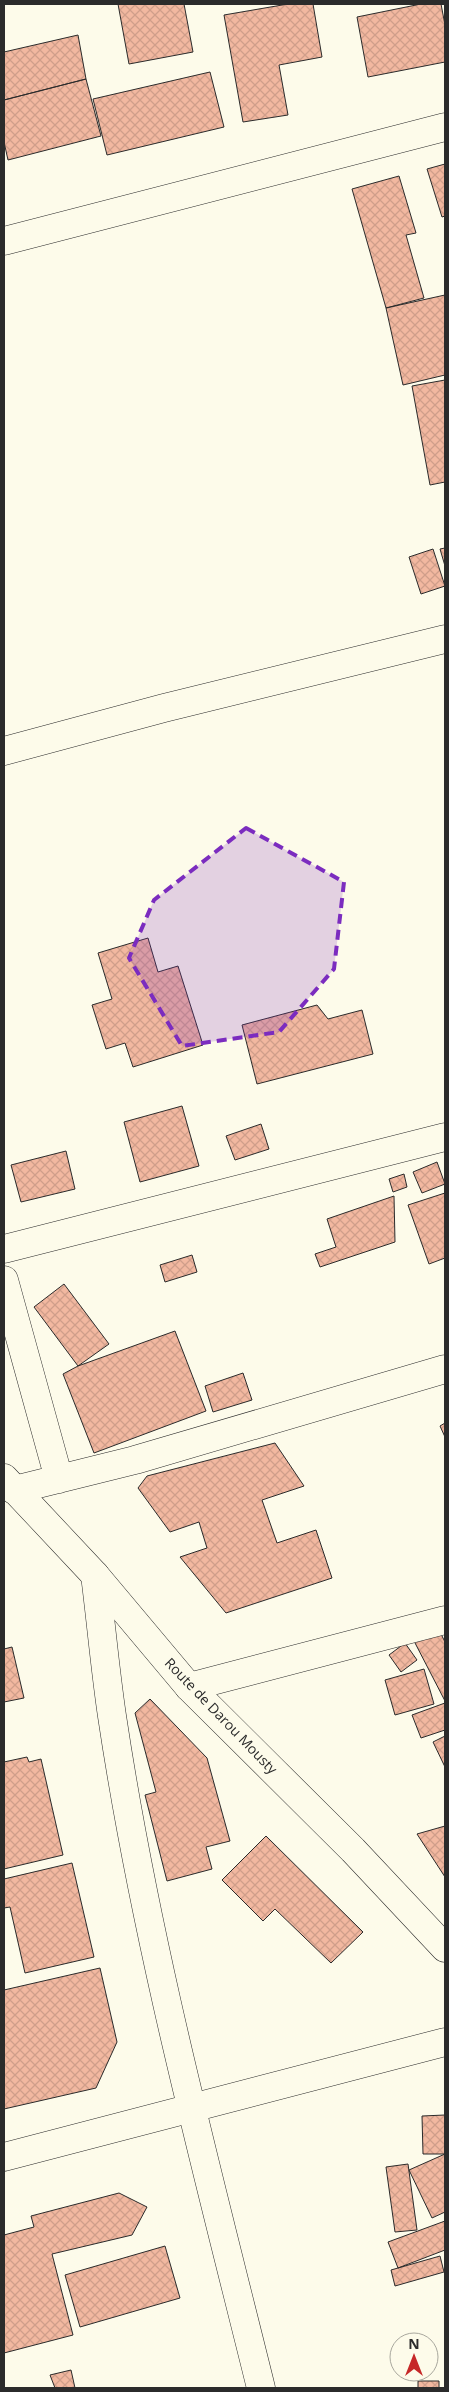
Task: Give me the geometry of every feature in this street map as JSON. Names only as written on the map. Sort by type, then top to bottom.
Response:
[{"type":"street","points":[[4,241],[445,127]]},
{"type":"street","points":[[4,751],[164,708],[445,638]]},
{"type":"street","points":[[4,1249],[445,1137]]},
{"type":"street","points":[[4,1280],[59,1479]]},
{"type":"street","points":[[9,1484],[59,1479],[135,1460],[445,1369]]},
{"type":"street","name":"Route de Darou Mousty","points":[[9,1484],[95,1575],[189,1686],[346,1843],[445,1948]]},
{"type":"street","points":[[95,1575],[112,1716],[155,1949],[192,2109],[261,2388]]},
{"type":"street","points":[[189,1686],[445,1620]]},
{"type":"street","points":[[4,2157],[445,2042]]},
{"type":"highlighted area","points":[[246,828],[344,882],[334,969],[279,1032],[182,1046],[129,958],[154,900]]},
{"type":"building","points":[[118,4],[184,4],[193,52],[129,64]]},
{"type":"building","points":[[288,4],[313,4],[322,57],[279,65],[288,115],[243,122],[224,15]]},
{"type":"building","points":[[421,4],[441,4],[445,25],[445,62],[368,77],[357,17]]},
{"type":"building","points":[[78,35],[86,79],[4,100],[4,52]]},
{"type":"building","points":[[210,72],[224,127],[107,155],[93,99]]},
{"type":"building","points":[[86,79],[101,136],[8,160],[4,142],[4,100]]},
{"type":"building","points":[[445,164],[445,216],[442,217],[427,169]]},
{"type":"building","points":[[399,176],[416,233],[406,235],[424,298],[386,308],[352,189]]},
{"type":"building","points":[[445,295],[445,375],[403,385],[386,308]]},
{"type":"building","points":[[445,380],[445,482],[430,485],[412,386]]},
{"type":"building","points":[[445,548],[445,566],[440,549]]},
{"type":"building","points":[[433,549],[445,586],[421,594],[409,557]]},
{"type":"building","points":[[148,938],[158,972],[178,966],[203,1045],[133,1067],[125,1043],[106,1049],[92,1005],[112,999],[98,953]]},
{"type":"building","points":[[317,1005],[328,1019],[362,1010],[373,1054],[257,1084],[242,1025]]},
{"type":"building","points":[[182,1106],[199,1166],[140,1182],[124,1122]]},
{"type":"building","points":[[261,1124],[269,1149],[235,1160],[226,1136]]},
{"type":"building","points":[[66,1151],[75,1189],[21,1202],[11,1165]]},
{"type":"building","points":[[437,1162],[445,1184],[422,1193],[413,1172]]},
{"type":"building","points":[[404,1174],[407,1187],[393,1192],[389,1179]]},
{"type":"building","points":[[445,1193],[445,1258],[429,1264],[408,1205]]},
{"type":"building","points":[[394,1196],[395,1242],[320,1267],[315,1254],[336,1247],[327,1219]]},
{"type":"building","points":[[192,1255],[197,1272],[165,1282],[160,1265]]},
{"type":"building","points":[[64,1284],[109,1344],[78,1366],[34,1307]]},
{"type":"building","points":[[175,1331],[206,1411],[94,1453],[63,1374],[78,1366]]},
{"type":"building","points":[[243,1373],[252,1400],[213,1412],[205,1386]]},
{"type":"building","points":[[445,1423],[445,1437],[440,1426]]},
{"type":"building","points":[[275,1443],[304,1486],[262,1500],[277,1543],[316,1530],[332,1578],[226,1613],[180,1557],[207,1548],[199,1522],[170,1532],[138,1488],[147,1476]]},
{"type":"building","points":[[438,1628],[445,1642],[445,1701],[414,1641]]},
{"type":"building","points":[[405,1643],[417,1660],[401,1672],[389,1655]]},
{"type":"building","points":[[12,1647],[24,1698],[4,1702],[4,1649]]},
{"type":"building","points":[[424,1669],[434,1704],[395,1715],[385,1680]]},
{"type":"building","points":[[150,1699],[207,1758],[230,1841],[206,1847],[212,1869],[167,1881],[145,1795],[156,1792],[135,1713]]},
{"type":"building","points":[[445,1703],[445,1730],[421,1738],[412,1715]]},
{"type":"building","points":[[445,1736],[445,1767],[433,1742]]},
{"type":"building","points":[[27,1757],[29,1762],[41,1759],[63,1855],[4,1869],[4,1762]]},
{"type":"building","points":[[445,1826],[445,1877],[417,1834]]},
{"type":"building","points":[[266,1836],[363,1932],[331,1963],[275,1909],[263,1921],[222,1880]]},
{"type":"building","points":[[72,1863],[94,1957],[25,1973],[10,1907],[4,1908],[4,1879]]},
{"type":"building","points":[[100,1968],[117,2042],[96,2088],[4,2109],[4,1990]]},
{"type":"building","points":[[445,2115],[445,2154],[423,2154],[422,2116]]},
{"type":"building","points":[[445,2154],[445,2212],[432,2218],[409,2170]]},
{"type":"building","points":[[408,2164],[417,2230],[395,2232],[386,2167]]},
{"type":"building","points":[[119,2193],[147,2207],[132,2235],[52,2254],[73,2335],[4,2353],[4,2235],[34,2227],[31,2216]]},
{"type":"building","points":[[445,2221],[445,2250],[398,2268],[388,2242]]},
{"type":"building","points":[[165,2246],[180,2298],[80,2327],[65,2275]]},
{"type":"building","points":[[440,2256],[444,2272],[395,2286],[391,2270]]},
{"type":"building","points":[[71,2370],[75,2388],[55,2388],[50,2375]]},
{"type":"building","points":[[418,2382],[439,2382],[439,2388],[418,2388]]}]
